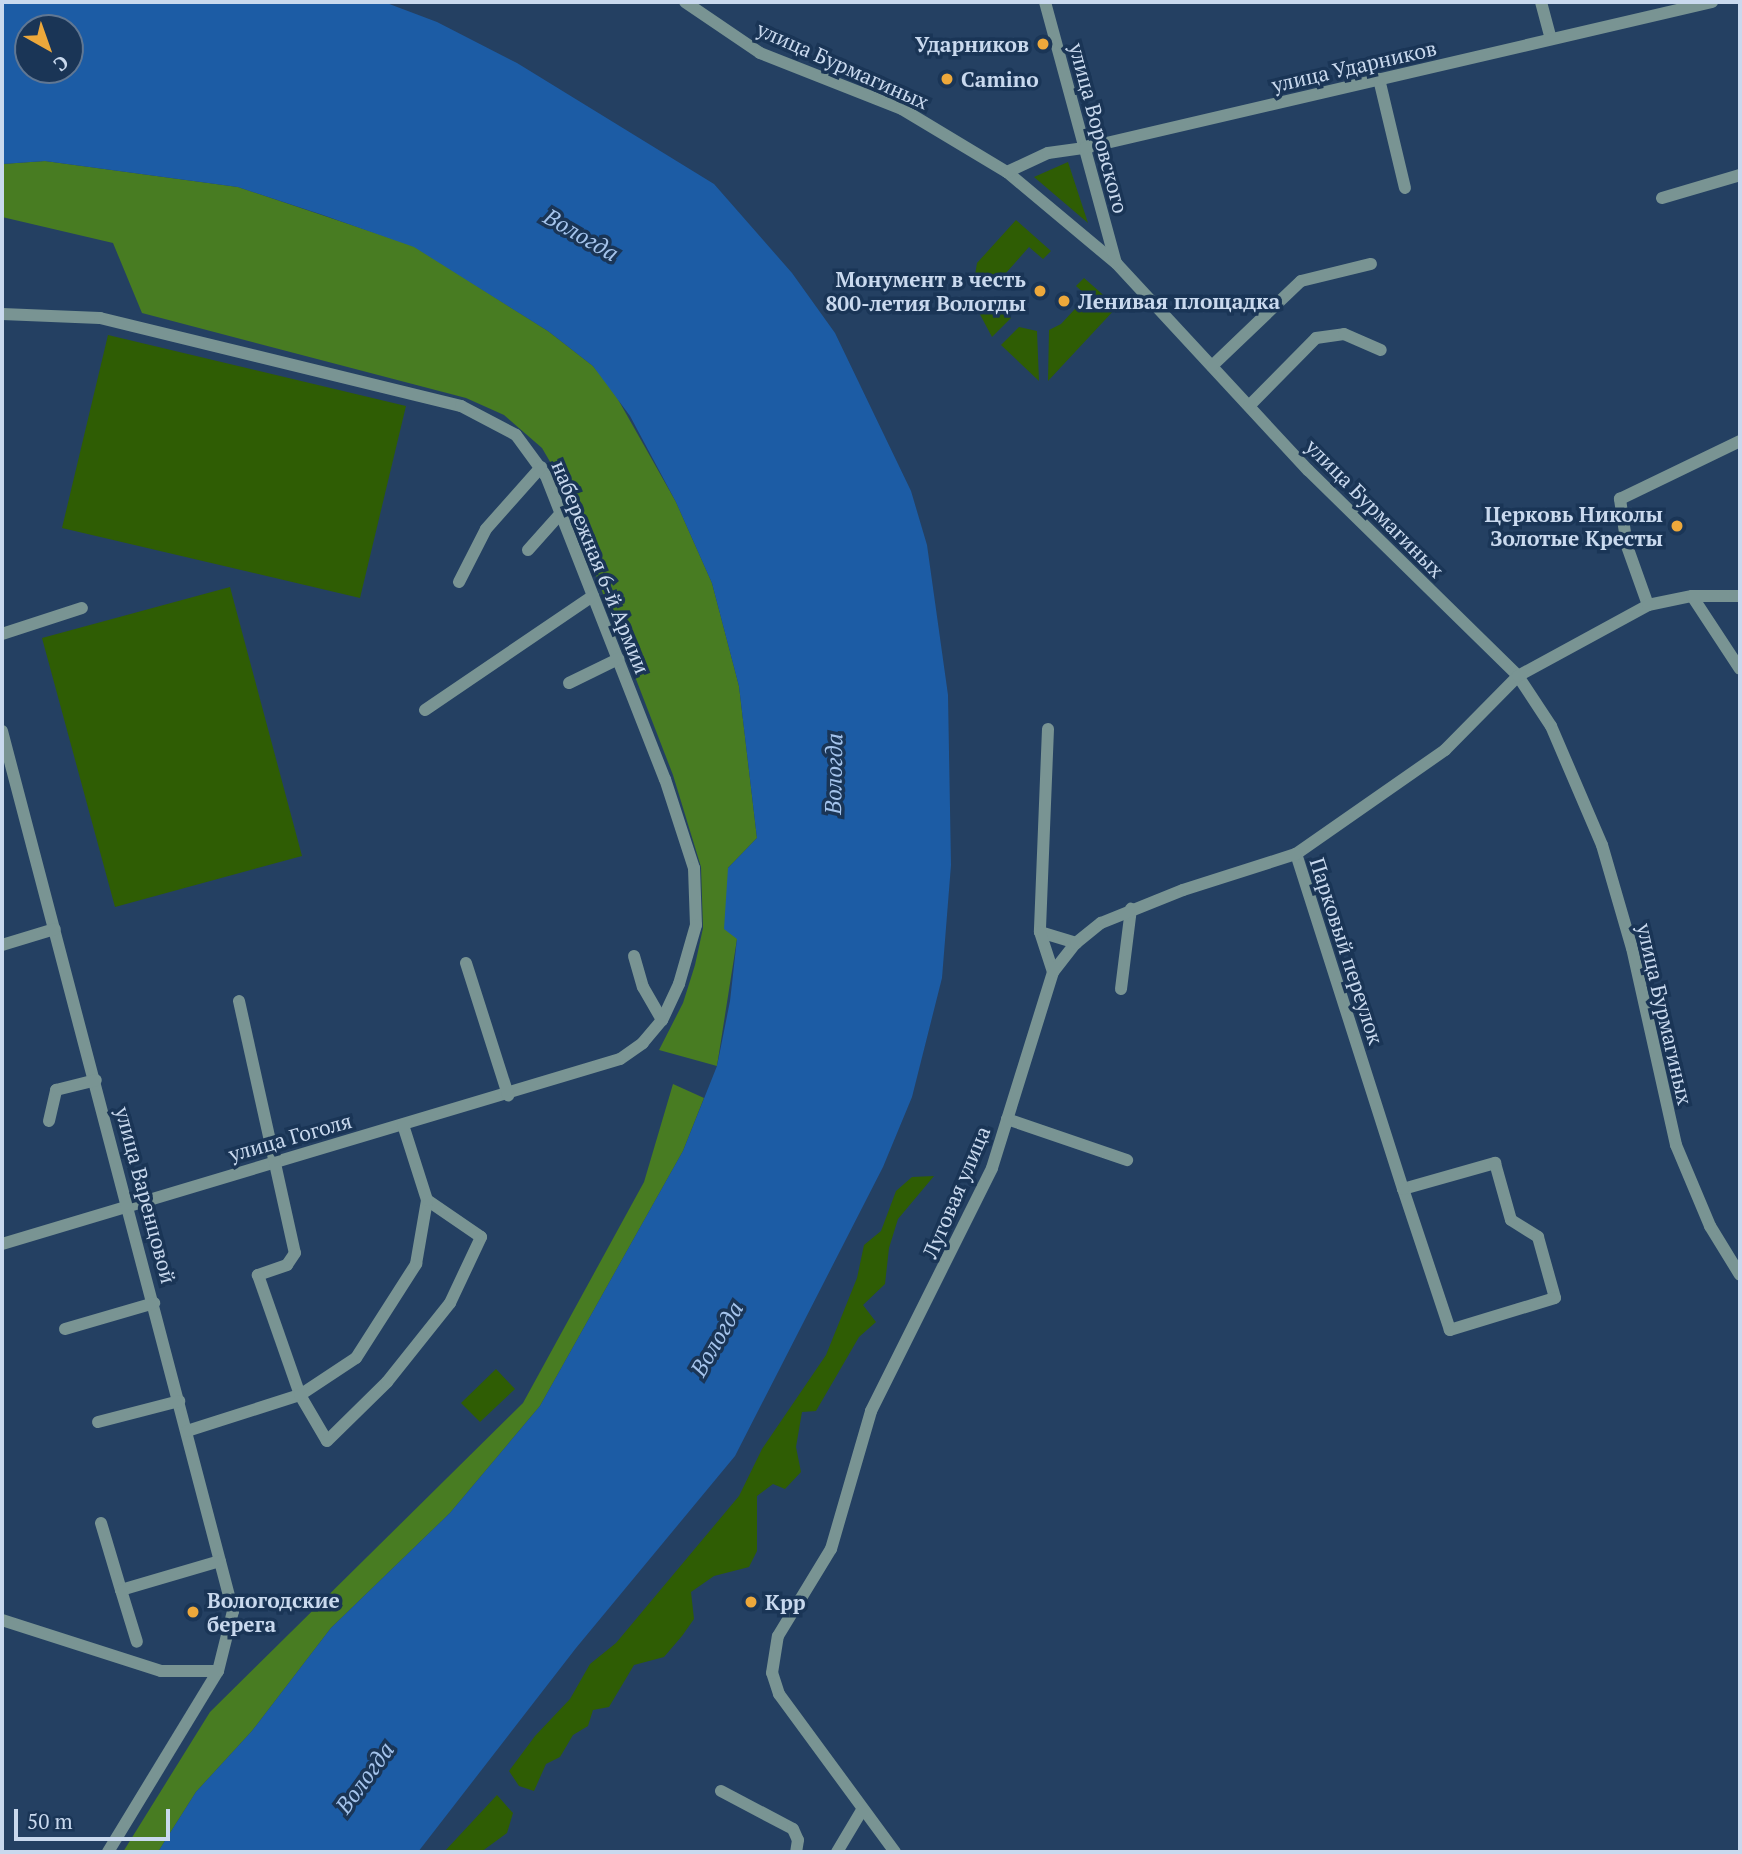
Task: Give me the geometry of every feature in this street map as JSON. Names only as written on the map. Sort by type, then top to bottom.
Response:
[{"type":"street","name":"улица Бурмагиных","points":[[685,2],[760,53],[902,108],[1007,172],[1116,264],[1249,407],[1518,677],[1551,726],[1602,845],[1632,948],[1676,1145],[1710,1226],[1740,1275]]},
{"type":"street","name":"улица Воровского","points":[[1045,2],[1116,264]]},
{"type":"street","points":[[1541,2],[1551,39]]},
{"type":"street","name":"улица Ударников","points":[[1007,172],[1048,153],[1085,148],[1712,2]]},
{"type":"street","points":[[1379,79],[1405,188]]},
{"type":"street","points":[[1662,198],[1740,175]]},
{"type":"street","points":[[1212,366],[1301,281],[1371,264]]},
{"type":"street","name":"набережная 6-й Армии","points":[[2,314],[100,318],[461,406],[516,435],[541,467],[618,659],[694,868],[696,925],[679,984],[662,1020],[643,1043],[620,1059],[590,1072]]},
{"type":"street","points":[[1249,407],[1316,338],[1344,334],[1381,350]]},
{"type":"street","points":[[1648,605],[1627,546],[1620,499],[1740,442]]},
{"type":"street","points":[[459,582],[486,529],[541,467]]},
{"type":"street","points":[[528,550],[561,513]]},
{"type":"street","points":[[425,710],[593,596]]},
{"type":"street","points":[[1692,596],[1740,669]]},
{"type":"street","name":"Парковый переулок","points":[[1403,1189],[1495,1163],[1511,1220],[1538,1237],[1555,1298],[1450,1330],[1403,1189],[1296,854],[1445,750],[1518,677],[1648,605],[1692,596],[1740,596]]},
{"type":"street","points":[[2,634],[82,608]]},
{"type":"street","points":[[569,683],[618,659]]},
{"type":"street","points":[[1048,729],[1040,932],[1053,972]]},
{"type":"street","name":"улица Варенцовой","points":[[2,731],[129,1202],[233,1611],[218,1671]]},
{"type":"street","name":"Луговая улица","points":[[862,1810],[791,1714],[772,1673],[778,1636],[831,1549],[871,1411],[964,1230],[1007,1119],[1053,972],[1076,943],[1131,909],[1296,854]]},
{"type":"street","points":[[1121,989],[1131,909]]},
{"type":"street","points":[[2,945],[55,929]]},
{"type":"street","points":[[1040,932],[1076,943]]},
{"type":"street","points":[[634,956],[643,987],[662,1020]]},
{"type":"street","points":[[466,963],[508,1095]]},
{"type":"street","points":[[239,1001],[295,1253],[287,1265],[258,1275],[300,1395],[327,1441],[387,1382],[450,1303],[481,1237],[427,1200]]},
{"type":"street","name":"улица Гоголя","points":[[2,1244],[129,1202],[590,1072]]},
{"type":"street","points":[[49,1121],[56,1090],[96,1080]]},
{"type":"street","points":[[1007,1119],[1127,1160]]},
{"type":"street","points":[[187,1431],[300,1395],[356,1358],[416,1264],[427,1200],[404,1125]]},
{"type":"street","points":[[65,1329],[155,1303]]},
{"type":"street","points":[[98,1422],[179,1401]]},
{"type":"street","points":[[101,1523],[137,1642]]},
{"type":"street","points":[[121,1590],[220,1561]]},
{"type":"street","points":[[2,1620],[161,1671],[218,1671]]},
{"type":"street","points":[[108,1852],[218,1671]]},
{"type":"street","points":[[721,1791],[793,1829],[798,1840],[796,1852]]},
{"type":"street","points":[[837,1852],[862,1810],[895,1852]]},
{"type":"green space","points":[[45,161],[238,187],[414,246],[548,331],[593,366],[611,387],[676,502],[712,583],[739,686],[757,838],[728,868],[737,939],[717,1066],[659,1050],[683,1003],[695,965],[703,928],[701,867],[673,775],[556,472],[542,448],[504,415],[466,398],[142,313],[113,243],[2,217],[2,164]]},
{"type":"green space","points":[[1068,162],[1088,223],[1034,177]]},
{"type":"green space","points":[[1016,220],[1051,251],[1043,259],[1029,247],[1006,273],[1003,286],[973,287],[977,263]]},
{"type":"green space","points":[[1084,278],[1117,307],[1048,381],[1049,330],[1061,324],[1087,296],[1076,286]]},
{"type":"green space","points":[[1003,300],[1011,318],[992,337],[974,303]]},
{"type":"green space","points":[[1019,327],[1037,331],[1039,381],[1001,345]]},
{"type":"green space","points":[[108,335],[406,406],[360,598],[62,528]]},
{"type":"green space","points":[[230,587],[302,856],[115,907],[42,638]]},
{"type":"green space","points":[[673,1084],[704,1098],[683,1151],[540,1406],[450,1513],[331,1628],[252,1731],[196,1792],[158,1852],[123,1852],[210,1712],[523,1403],[644,1182]]},
{"type":"green space","points":[[934,1176],[898,1219],[889,1248],[885,1284],[863,1305],[876,1322],[859,1337],[816,1411],[802,1412],[796,1447],[801,1472],[785,1489],[773,1484],[757,1496],[757,1551],[749,1567],[714,1576],[691,1592],[694,1619],[664,1657],[634,1665],[609,1707],[593,1710],[588,1726],[573,1735],[560,1757],[546,1764],[534,1791],[519,1786],[509,1771],[535,1736],[570,1699],[590,1664],[616,1643],[739,1496],[762,1449],[826,1355],[857,1278],[864,1245],[881,1231],[896,1191],[912,1177]]},
{"type":"green space","points":[[496,1369],[515,1389],[480,1422],[461,1403]]},
{"type":"green space","points":[[497,1795],[513,1813],[507,1833],[481,1852],[444,1852]]},
{"type":"water","name":"Вологда","points":[[2,2],[384,2],[437,22],[517,63],[714,184],[792,273],[835,333],[911,491],[927,545],[948,695],[951,865],[942,978],[912,1097],[883,1167],[735,1456],[576,1648],[418,1852],[158,1852],[196,1792],[252,1731],[331,1628],[450,1513],[540,1406],[683,1151],[717,1066],[730,1001],[737,939],[724,929],[728,868],[757,838],[739,686],[712,583],[676,502],[630,416],[593,366],[548,331],[414,247],[323,215],[238,187],[45,161],[2,164]]},
{"type":"place","name":"Ударников","points":[[1043,44]]},
{"type":"place","name":"Camino","points":[[947,79]]},
{"type":"place","name":"Монумент в честь 800-летия Вологды","points":[[1040,291]]},
{"type":"place","name":"Ленивая площадка","points":[[1064,301]]},
{"type":"place","name":"Церковь Николы Золотые Кресты","points":[[1677,526]]},
{"type":"place","name":"Kpp","points":[[751,1602]]},
{"type":"place","name":"Вологодские берега","points":[[193,1612]]}]
